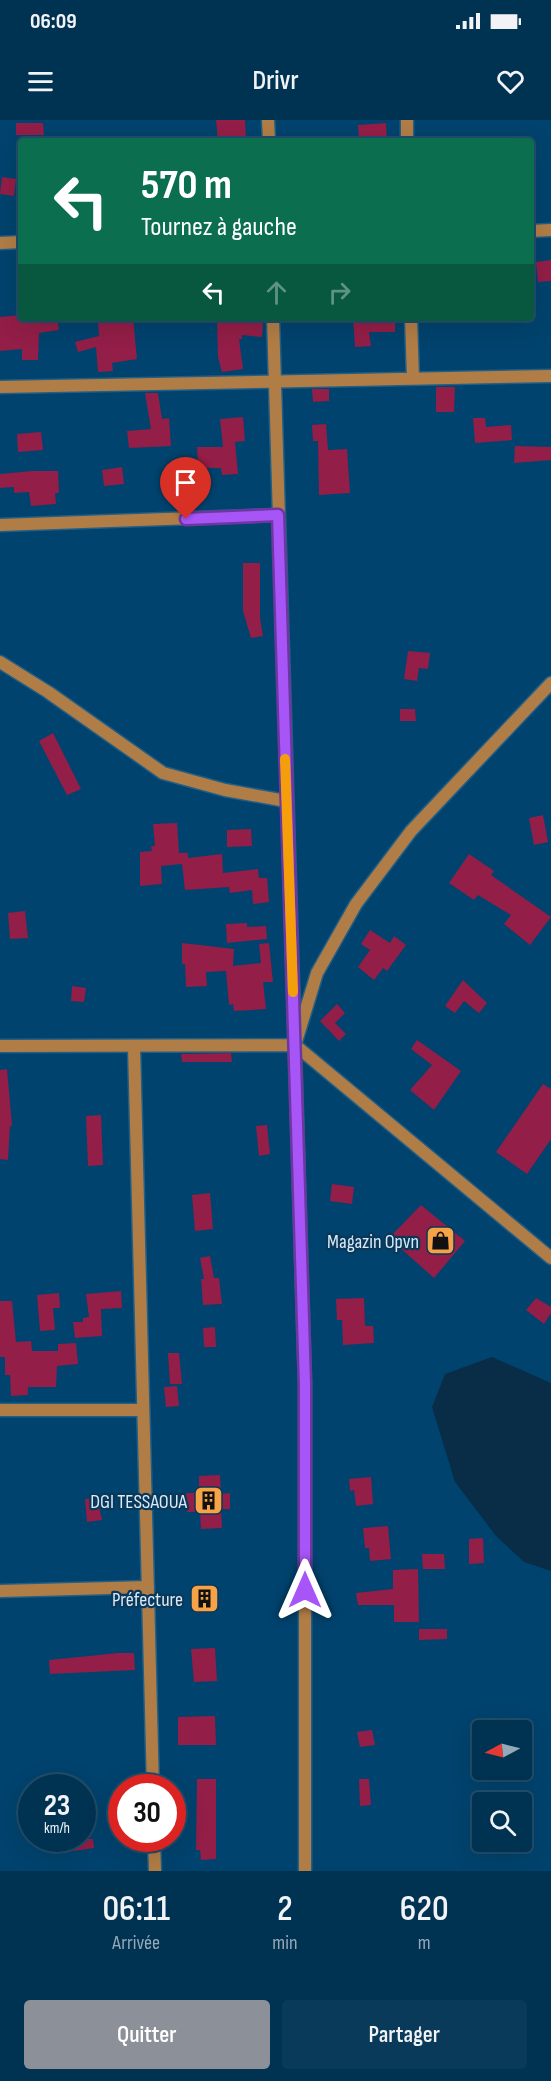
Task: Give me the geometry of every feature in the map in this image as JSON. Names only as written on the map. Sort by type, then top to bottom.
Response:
[{"type":"street","points":[[268,120],[269,138]]},
{"type":"street","points":[[407,120],[407,138]]},
{"type":"street","points":[[534,231],[551,230]]},
{"type":"street","points":[[0,243],[18,242]]},
{"type":"street","points":[[273,321],[305,1384],[305,1871]]},
{"type":"street","points":[[411,321],[413,378]]},
{"type":"street","points":[[0,387],[275,379],[551,376]]},
{"type":"street","points":[[0,525],[278,515]]},
{"type":"street","points":[[0,662],[48,692],[163,773],[225,790],[286,801]]},
{"type":"street","points":[[295,1045],[317,973],[356,903],[411,831],[551,683]]},
{"type":"street","points":[[0,1046],[295,1045],[551,1258]]},
{"type":"street","points":[[134,1046],[153,1774]]},
{"type":"street","points":[[0,1410],[143,1410]]},
{"type":"street","points":[[0,1591],[148,1587]]},
{"type":"street","points":[[154,1852],[155,1871]]},
{"type":"water","points":[[492,1357],[551,1383],[551,1571],[524,1562],[496,1536],[455,1482],[432,1407],[445,1374]]},
{"type":"building","points":[[216,120],[245,120],[246,137],[218,138]]},
{"type":"building","points":[[16,123],[43,123],[44,135],[16,135]]},
{"type":"building","points":[[386,123],[387,138],[359,138],[358,125]]},
{"type":"building","points":[[2,177],[16,179],[14,196],[0,194]]},
{"type":"building","points":[[551,260],[551,281],[538,282],[536,262]]},
{"type":"building","points":[[18,315],[18,321],[58,321],[59,330],[39,333],[38,360],[22,360],[22,349],[0,351],[0,317]]},
{"type":"building","points":[[98,321],[133,321],[137,359],[112,363],[113,371],[98,372],[96,347],[78,352],[75,342],[99,336]]},
{"type":"building","points":[[217,321],[263,323],[262,337],[242,335],[242,339],[239,339],[243,369],[222,372],[218,357]]},
{"type":"building","points":[[353,321],[395,321],[395,332],[369,332],[371,346],[355,347]]},
{"type":"building","points":[[436,387],[455,387],[454,412],[436,412]]},
{"type":"building","points":[[312,389],[329,389],[329,401],[313,402]]},
{"type":"building","points":[[145,393],[158,393],[162,419],[169,418],[171,446],[129,448],[127,431],[151,429]]},
{"type":"building","points":[[243,417],[245,441],[235,442],[238,474],[222,475],[221,468],[198,468],[197,447],[223,447],[220,419]]},
{"type":"building","points":[[473,418],[485,418],[486,427],[511,425],[512,440],[475,443]]},
{"type":"building","points":[[326,424],[328,450],[347,449],[350,493],[319,495],[318,441],[313,441],[312,425]]},
{"type":"building","points":[[41,432],[43,450],[18,452],[17,434]]},
{"type":"building","points":[[515,446],[551,447],[551,460],[514,463]]},
{"type":"building","points":[[122,467],[124,484],[104,486],[102,470]]},
{"type":"building","points":[[58,471],[59,493],[55,493],[56,504],[31,506],[29,492],[14,493],[14,487],[0,488],[0,474]]},
{"type":"building","points":[[243,563],[260,563],[260,618],[263,636],[251,638],[243,611]]},
{"type":"building","points":[[408,651],[430,653],[428,669],[419,668],[417,681],[404,679]]},
{"type":"building","points":[[400,709],[415,709],[416,721],[400,721]]},
{"type":"building","points":[[53,733],[81,789],[67,795],[39,741]]},
{"type":"building","points":[[543,815],[548,842],[534,845],[529,818]]},
{"type":"building","points":[[177,823],[179,853],[188,853],[188,858],[222,854],[223,873],[258,869],[259,878],[267,878],[269,902],[253,904],[252,890],[230,893],[229,887],[185,890],[182,864],[161,866],[162,884],[140,886],[140,852],[152,851],[151,846],[155,846],[153,824]]},
{"type":"building","points":[[251,829],[252,846],[227,847],[227,830]]},
{"type":"building","points":[[469,854],[494,871],[491,875],[551,917],[530,945],[504,924],[511,915],[478,895],[474,900],[449,883]]},
{"type":"building","points":[[25,911],[28,938],[10,939],[8,913]]},
{"type":"building","points":[[247,923],[247,927],[266,926],[267,939],[227,943],[226,924]]},
{"type":"building","points":[[370,930],[390,943],[394,936],[406,945],[387,971],[383,968],[374,980],[358,967],[370,950],[361,944]]},
{"type":"building","points":[[182,943],[234,949],[233,966],[261,963],[259,944],[269,943],[273,982],[263,982],[266,1009],[234,1011],[233,1004],[229,1005],[226,971],[206,972],[207,986],[186,987],[185,964],[182,964]]},
{"type":"building","points":[[463,980],[487,1003],[479,1013],[464,1001],[455,1013],[445,1006]]},
{"type":"building","points":[[72,986],[86,988],[84,1002],[71,1001]]},
{"type":"building","points":[[337,1004],[345,1013],[335,1023],[346,1034],[339,1041],[320,1021]]},
{"type":"building","points":[[417,1040],[461,1071],[434,1110],[410,1090],[432,1065],[411,1049]]},
{"type":"building","points":[[231,1053],[232,1062],[182,1062],[181,1054]]},
{"type":"building","points":[[7,1069],[12,1126],[10,1126],[8,1160],[0,1159],[0,1070]]},
{"type":"building","points":[[543,1084],[551,1089],[551,1139],[527,1174],[496,1152]]},
{"type":"building","points":[[101,1115],[103,1165],[88,1166],[86,1116]]},
{"type":"building","points":[[267,1125],[270,1154],[259,1156],[256,1126]]},
{"type":"building","points":[[332,1184],[354,1187],[352,1204],[330,1201]]},
{"type":"building","points":[[210,1193],[213,1229],[195,1231],[192,1195]]},
{"type":"building","points":[[421,1205],[465,1241],[434,1278],[389,1238]]},
{"type":"building","points":[[210,1256],[214,1278],[219,1278],[222,1304],[203,1305],[201,1279],[204,1279],[200,1258]]},
{"type":"building","points":[[121,1291],[122,1308],[101,1309],[102,1336],[75,1338],[73,1322],[83,1322],[83,1318],[89,1317],[86,1294]]},
{"type":"building","points":[[59,1293],[60,1308],[53,1308],[55,1330],[40,1331],[37,1295]]},
{"type":"building","points":[[364,1298],[365,1326],[373,1326],[374,1343],[343,1345],[342,1320],[337,1320],[336,1299]]},
{"type":"building","points":[[536,1298],[551,1307],[551,1313],[544,1324],[526,1310]]},
{"type":"building","points":[[0,1301],[12,1301],[16,1342],[31,1341],[32,1351],[58,1351],[58,1344],[76,1343],[78,1364],[57,1366],[56,1387],[28,1387],[28,1395],[11,1396],[10,1375],[5,1375],[5,1357],[0,1357]]},
{"type":"building","points":[[215,1327],[216,1347],[204,1347],[203,1328]]},
{"type":"building","points":[[168,1353],[179,1353],[182,1384],[170,1384]]},
{"type":"building","points":[[177,1386],[179,1406],[166,1407],[164,1387]]},
{"type":"building","name":"DGI TESSAOUA","points":[[220,1475],[221,1494],[230,1493],[230,1509],[221,1509],[222,1528],[201,1529],[200,1512],[187,1512],[186,1493],[199,1493],[199,1476]]},
{"type":"building","points":[[371,1477],[373,1504],[356,1506],[354,1490],[350,1491],[349,1479]]},
{"type":"building","points":[[97,1498],[102,1520],[87,1522],[85,1499]]},
{"type":"building","points":[[388,1526],[391,1559],[370,1561],[369,1548],[365,1548],[363,1528]]},
{"type":"building","points":[[483,1538],[484,1563],[469,1564],[469,1539]]},
{"type":"building","points":[[422,1554],[444,1554],[445,1569],[423,1569]]},
{"type":"building","points":[[418,1569],[419,1622],[394,1622],[394,1605],[358,1605],[356,1593],[393,1589],[393,1570]]},
{"type":"building","name":"Préfecture","points":[[194,1585],[213,1585],[214,1612],[195,1613]]},
{"type":"building","points":[[419,1629],[447,1629],[447,1639],[419,1640]]},
{"type":"building","points":[[215,1648],[217,1681],[194,1682],[191,1649]]},
{"type":"building","points":[[134,1653],[135,1670],[50,1674],[49,1660]]},
{"type":"building","points":[[215,1716],[216,1745],[178,1745],[178,1717]]},
{"type":"building","points":[[372,1730],[375,1745],[360,1747],[357,1732]]},
{"type":"building","points":[[197,1779],[216,1779],[216,1859],[201,1860],[200,1850],[196,1850]]},
{"type":"building","points":[[359,1779],[369,1779],[371,1805],[360,1806]]},
{"type":"slow traffic","points":[[285,759],[293,992]]},
{"type":"place","name":"Magazin Opvn","points":[[440,1241]]},
{"type":"place","name":"DGI TESSAOUA","points":[[208,1501]]},
{"type":"place","name":"Préfecture","points":[[204,1599]]},
{"type":"route","points":[[186,519],[278,515],[305,1384],[305,1590]]}]
